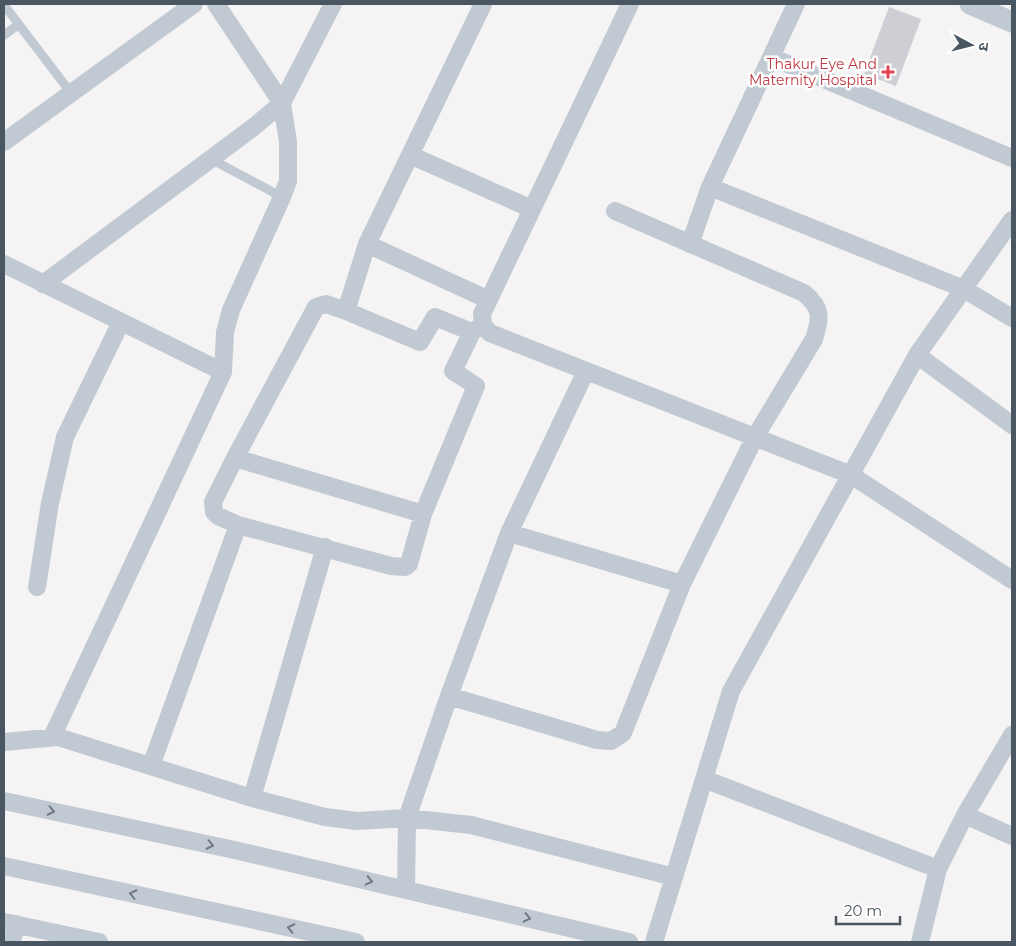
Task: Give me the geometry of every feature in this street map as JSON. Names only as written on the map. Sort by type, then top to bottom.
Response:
[{"type":"street","points":[[52,737],[223,372],[225,332],[231,310],[288,181],[288,142],[282,103],[216,4]]},
{"type":"street","points":[[43,284],[211,159],[282,103],[333,4]]},
{"type":"street","points":[[346,311],[367,244],[483,4]]},
{"type":"street","points":[[630,4],[477,328],[453,371],[476,386],[423,514],[409,564],[405,567],[391,566],[238,525],[218,516],[214,512],[213,502],[316,307],[326,304],[420,342],[435,317],[477,328],[851,475],[1012,580]]},
{"type":"street","points":[[690,244],[710,187],[796,4]]},
{"type":"street","points":[[970,4],[1012,22]]},
{"type":"street","points":[[4,142],[188,5]]},
{"type":"street","points":[[771,57],[1012,158]]},
{"type":"street","points":[[410,155],[532,209]]},
{"type":"street","points":[[710,187],[964,289],[1012,318]]},
{"type":"street","points":[[449,696],[597,740],[611,741],[623,733],[682,584],[755,437],[814,338],[820,321],[816,303],[804,294],[616,211]]},
{"type":"street","points":[[654,942],[731,691],[917,355],[1010,229]]},
{"type":"street","points":[[367,244],[489,300]]},
{"type":"street","points":[[4,264],[223,372]]},
{"type":"street","points":[[37,587],[50,503],[65,437],[121,322]]},
{"type":"street","points":[[917,355],[1012,426]]},
{"type":"street","points":[[406,890],[407,818],[449,696],[509,534],[586,371]]},
{"type":"street","points":[[235,458],[423,514]]},
{"type":"street","points":[[151,766],[238,525]]},
{"type":"street","points":[[509,534],[682,584]]},
{"type":"street","points":[[252,798],[325,547]]},
{"type":"street","points":[[920,942],[938,869],[965,815],[1012,735]]},
{"type":"street","points":[[4,742],[58,737],[252,798],[325,817],[357,821],[407,818],[471,825],[674,877]]},
{"type":"street","points":[[704,779],[938,869]]},
{"type":"street","points":[[4,801],[230,849],[629,942]]},
{"type":"street","points":[[965,815],[1012,836]]},
{"type":"street","points":[[4,866],[356,942]]},
{"type":"street","points":[[12,942],[10,923],[99,942]]},
{"type":"lane","points":[[4,4],[71,93]]},
{"type":"lane","points":[[4,35],[18,25]]},
{"type":"lane","points":[[211,159],[282,197]]},
{"type":"building","points":[[889,7],[921,19],[896,86],[864,74]]},
{"type":"place","name":"Thakur Eye And Maternity Hospital","points":[[888,72]]}]
